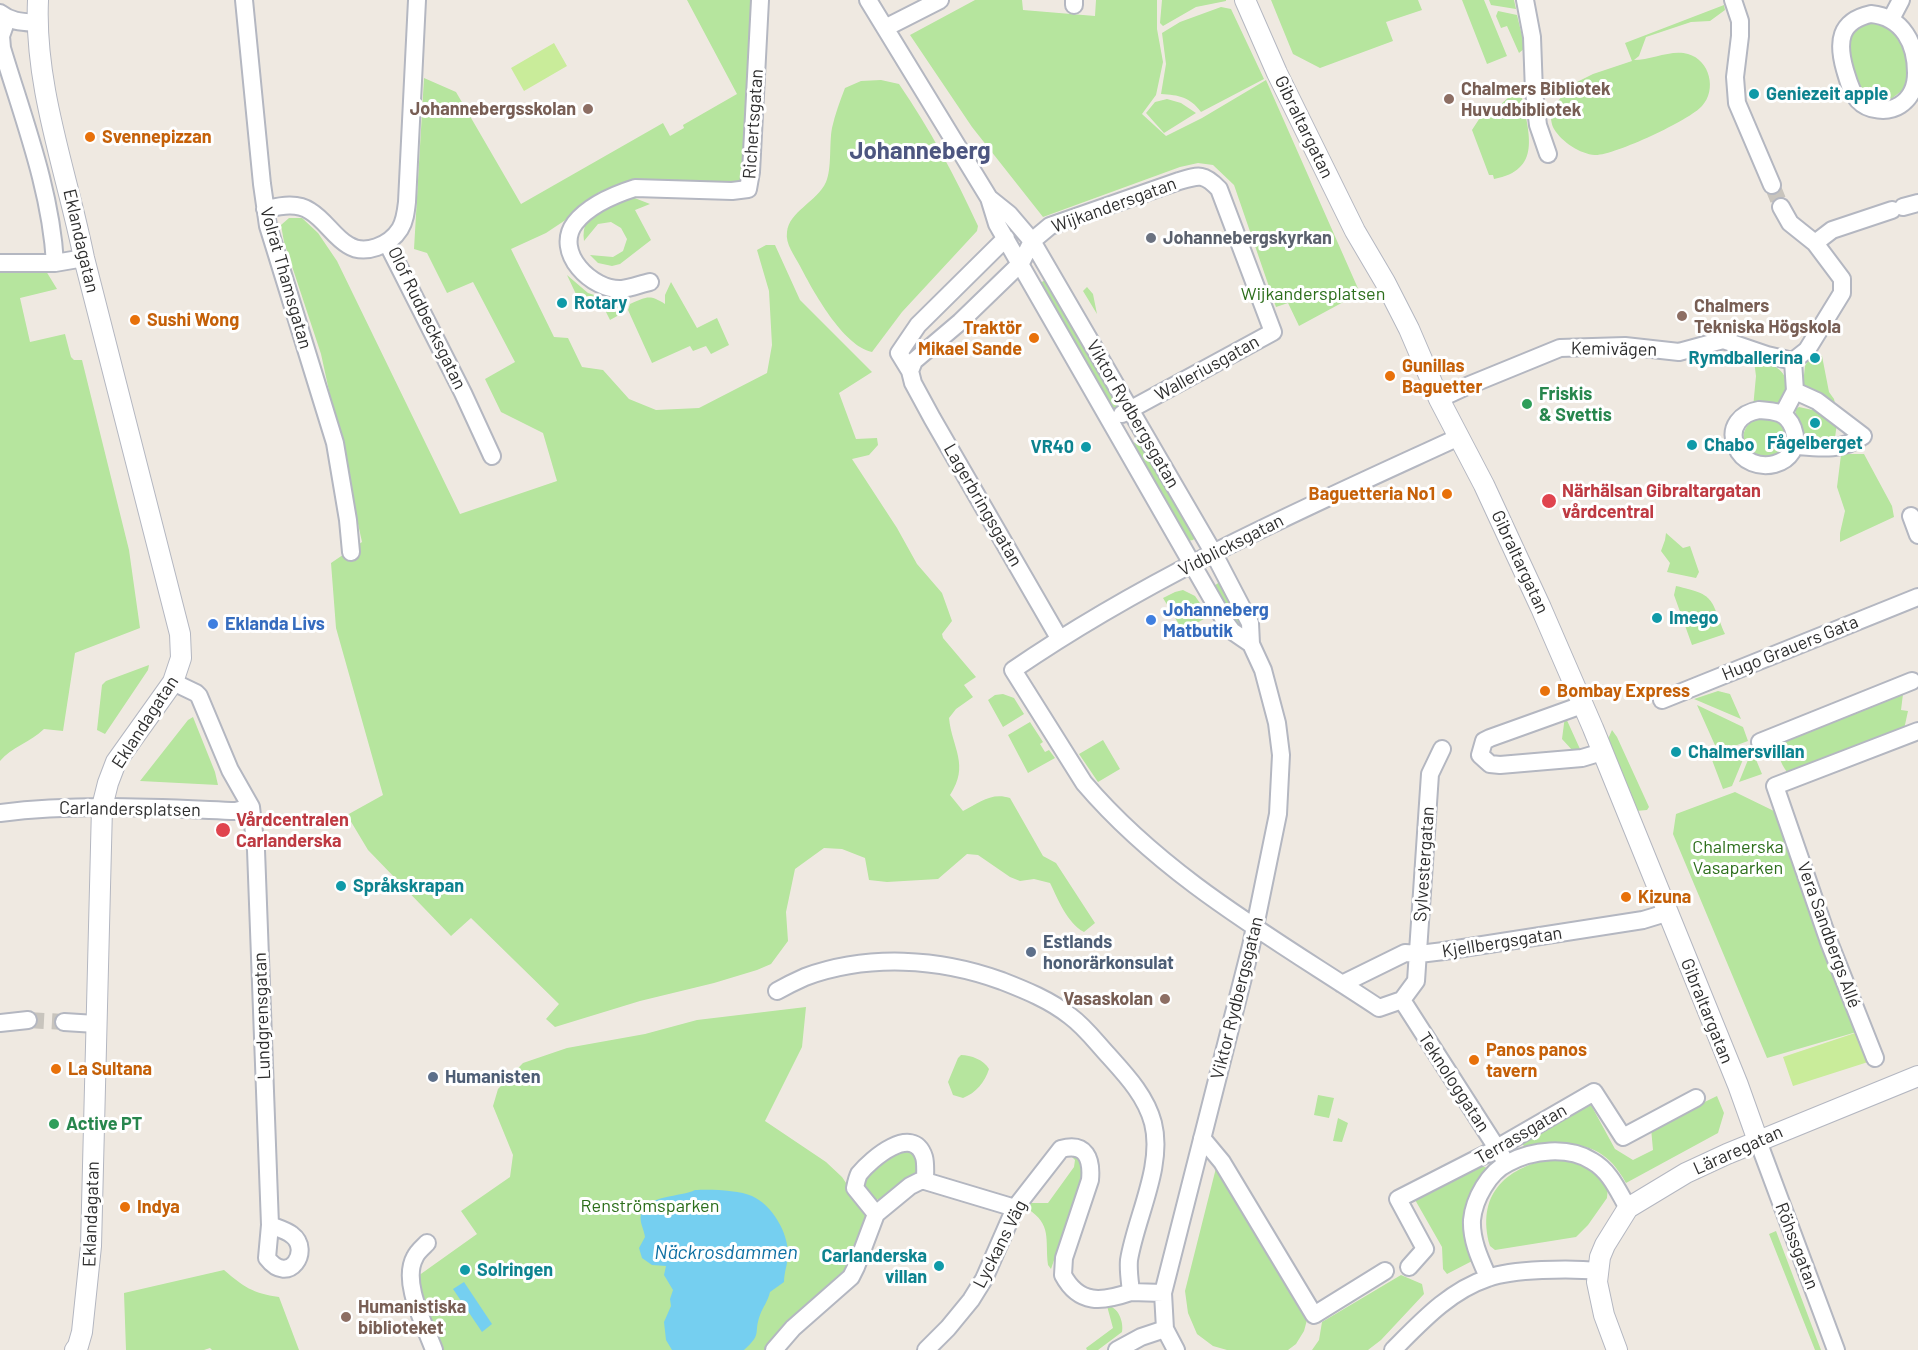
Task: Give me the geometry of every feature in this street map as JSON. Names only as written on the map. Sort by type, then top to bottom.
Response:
[{"type":"street","name":"Eklandagatan","points":[[38,0],[37,23],[42,80],[75,212],[84,258],[180,634],[181,657],[172,682],[116,762],[102,807],[91,1246],[82,1332],[75,1350]]},
{"type":"street","name":"Volrat Thamsgatan","points":[[244,0],[268,226],[335,443],[351,552]]},
{"type":"street","name":"Olof Rudbecksgatan","points":[[417,0],[407,202],[400,230],[387,243],[463,393],[492,456]]},
{"type":"street","name":"Richertsgatan","points":[[650,282],[621,289],[595,283],[581,272],[571,254],[568,238],[574,224],[602,201],[635,188],[732,191],[748,189],[751,172],[752,117],[760,0]]},
{"type":"street","name":"Viktor Rydbergsgatan","points":[[868,0],[989,198],[997,224],[1226,623],[1232,631],[1251,644]]},
{"type":"street","points":[[885,28],[940,0]]},
{"type":"street","name":"Gibraltargatan","points":[[1245,0],[1277,73],[1355,231],[1409,329],[1439,399],[1484,485],[1537,600],[1602,752],[1744,1100],[1758,1141]]},
{"type":"street","points":[[1525,0],[1532,37],[1538,125],[1548,154]]},
{"type":"street","points":[[1733,0],[1740,21],[1736,77],[1737,103],[1772,185]]},
{"type":"street","points":[[1891,19],[1901,0]]},
{"type":"street","points":[[1883,15],[1891,19],[1904,29],[1911,43],[1916,65],[1916,80],[1913,90],[1904,102],[1887,110],[1876,110],[1858,100],[1853,92],[1840,51],[1848,26],[1862,16],[1883,15]]},
{"type":"street","name":"Eklandagatan","points":[[4,16],[2,48],[44,190],[54,238],[55,263]]},
{"type":"street","points":[[4,16],[37,23]]},
{"type":"street","name":"Wijkandersgatan","points":[[910,371],[914,361],[960,322],[1021,263],[1032,241],[1050,226],[1197,176],[1209,178],[1219,189],[1273,332]]},
{"type":"street","name":"Viktor Rydbergsgatan","points":[[989,198],[1009,213],[1032,241],[1213,552],[1250,623],[1251,644],[1263,670],[1272,700],[1281,755],[1278,814],[1255,928],[1163,1293],[1165,1329],[1176,1350]]},
{"type":"street","points":[[265,209],[290,206],[309,210],[352,247],[373,249],[387,243]]},
{"type":"street","points":[[1781,207],[1790,223],[1815,243],[1842,279],[1842,293],[1807,350],[1794,361],[1795,392],[1783,414]]},
{"type":"street","points":[[1815,243],[1832,230],[1904,207]]},
{"type":"street","points":[[910,371],[899,353],[909,336],[1006,238]]},
{"type":"street","points":[[0,263],[55,263],[84,258]]},
{"type":"street","name":"Walleriusgatan","points":[[1110,420],[1273,332]]},
{"type":"street","name":"Kemivägen","points":[[1439,399],[1560,348],[1625,346],[1679,352],[1723,340],[1767,355],[1794,361]]},
{"type":"street","name":"Lagerbringsgatan","points":[[910,371],[913,383],[932,418],[1059,638]]},
{"type":"street","points":[[1795,392],[1817,401],[1863,436],[1854,443],[1841,448],[1796,446]]},
{"type":"street","points":[[1759,410],[1783,414],[1791,422],[1796,437],[1796,446],[1790,455],[1781,462],[1768,465],[1760,465],[1744,459],[1734,444],[1733,434],[1735,426],[1744,414],[1759,410]]},
{"type":"street","name":"Vidblicksgatan","points":[[1255,928],[1177,873],[1097,798],[1084,783],[1012,670],[1059,638],[1213,552],[1459,437]]},
{"type":"street","points":[[1911,516],[1918,535]]},
{"type":"street","name":"Hugo Grauers Gata","points":[[1662,700],[1918,597]]},
{"type":"street","points":[[1760,742],[1912,681]]},
{"type":"street","points":[[172,682],[199,696],[230,770],[251,807]]},
{"type":"street","points":[[1582,705],[1490,738],[1484,741],[1480,755],[1490,764],[1500,765],[1582,758],[1602,752]]},
{"type":"street","name":"Vera Sandbergs Allé","points":[[1875,1058],[1829,942],[1775,786],[1918,731]]},
{"type":"street","name":"Sylvestergatan","points":[[1402,1000],[1416,981],[1430,774],[1442,749]]},
{"type":"street","name":"Carlandersplatsen","points":[[0,813],[34,808],[102,807],[236,811],[251,807]]},
{"type":"street","name":"Lundgrensgatan","points":[[251,807],[256,850],[270,1225]]},
{"type":"street","name":"Kjellbergsgatan","points":[[1342,984],[1405,953],[1419,954],[1642,920],[1666,913]]},
{"type":"street","points":[[1255,928],[1379,1008],[1402,1000]]},
{"type":"street","points":[[777,991],[806,977],[859,964],[910,962],[941,964],[983,974],[1019,987],[1069,1015],[1102,1048],[1140,1093],[1153,1123],[1156,1148],[1154,1166],[1129,1262],[1131,1292],[1163,1293]]},
{"type":"street","name":"Teknologgatan","points":[[1402,1000],[1502,1156]]},
{"type":"street","points":[[0,1023],[28,1020]]},
{"type":"street","points":[[64,1022],[96,1024]]},
{"type":"street","name":"Läraregatan","points":[[1598,1271],[1605,1245],[1628,1208],[1686,1173],[1918,1076]]},
{"type":"street","name":"Terrassgatan","points":[[1409,1267],[1425,1249],[1398,1199],[1502,1156],[1594,1092],[1623,1137],[1696,1098]]},
{"type":"street","points":[[1202,1138],[1222,1162],[1314,1315],[1385,1271]]},
{"type":"street","name":"Röhssgatan","points":[[1758,1141],[1836,1350]]},
{"type":"street","points":[[876,1214],[855,1188],[858,1176],[875,1159],[896,1144],[910,1143],[922,1152],[925,1159],[925,1181]]},
{"type":"street","name":"Lyckans Väg","points":[[926,1350],[971,1300],[984,1279],[1015,1208],[1058,1151],[1071,1147],[1082,1150],[1087,1155],[1090,1164],[1090,1180],[1062,1273],[1073,1289],[1086,1298],[1103,1299],[1131,1292]]},
{"type":"street","points":[[1488,1277],[1474,1242],[1472,1221],[1474,1209],[1486,1183],[1502,1156],[1564,1151],[1584,1157],[1603,1168],[1611,1177],[1628,1208]]},
{"type":"street","points":[[774,1350],[793,1328],[851,1277],[876,1214],[910,1186],[925,1181],[1015,1208]]},
{"type":"street","points":[[427,1243],[415,1256],[410,1272],[410,1284],[434,1350]]},
{"type":"street","points":[[1393,1350],[1441,1304],[1488,1277],[1522,1272],[1581,1269],[1598,1271],[1599,1298],[1617,1350]]},
{"type":"street","points":[[1117,1350],[1140,1337],[1165,1329]]},
{"type":"green space","points":[[687,0],[752,0],[745,177],[741,185],[619,186],[599,192],[576,213],[546,233],[511,249],[554,337],[568,338],[582,367],[603,370],[629,399],[656,410],[699,408],[767,373],[772,345],[769,291],[757,250],[766,245],[775,245],[800,300],[872,372],[839,393],[856,439],[877,438],[878,445],[869,455],[852,459],[897,528],[917,564],[942,593],[952,621],[942,634],[943,638],[976,677],[964,685],[973,697],[956,709],[949,718],[959,765],[959,775],[950,795],[963,811],[991,797],[1010,798],[1043,856],[1056,863],[1095,923],[1084,932],[1068,917],[1050,883],[1034,879],[1020,881],[1010,877],[978,855],[967,854],[938,879],[887,882],[869,880],[865,858],[842,849],[824,848],[795,869],[786,912],[788,941],[771,964],[714,983],[640,1001],[555,1027],[546,1019],[559,1004],[471,918],[451,936],[368,850],[347,815],[383,795],[336,628],[331,563],[362,542],[321,354],[284,242],[281,225],[289,218],[302,218],[318,233],[337,261],[460,514],[557,481],[543,433],[501,412],[485,379],[515,362],[473,282],[447,293],[427,253],[414,249],[424,78],[456,92],[521,204],[663,123],[670,136],[684,128],[683,125],[737,94]]},
{"type":"green space","name":"Wijkandersplatsen","points":[[975,0],[1022,0],[1023,10],[1095,16],[1096,0],[1157,0],[1157,29],[1163,62],[1156,95],[1142,114],[1166,136],[1202,118],[1266,80],[1360,293],[1299,326],[1288,303],[1276,307],[1234,185],[1213,165],[1198,163],[1180,167],[1043,217],[972,127],[910,35]]},
{"type":"green space","points":[[1162,0],[1226,1],[1196,7],[1163,26],[1160,23]]},
{"type":"green space","points":[[1271,0],[1418,0],[1422,10],[1386,22],[1393,41],[1320,68],[1293,54]]},
{"type":"green space","points":[[1462,0],[1484,0],[1507,56],[1487,64]]},
{"type":"green space","points":[[1489,0],[1514,0],[1516,9],[1491,5]]},
{"type":"green space","points":[[1724,5],[1725,10],[1710,21],[1691,22],[1646,37],[1639,56],[1634,60],[1682,53],[1696,57],[1702,62],[1709,76],[1709,92],[1707,99],[1695,112],[1651,136],[1604,154],[1595,155],[1583,152],[1557,134],[1552,125],[1550,111],[1571,85],[1593,74],[1632,61],[1625,43]]},
{"type":"green space","points":[[1221,7],[1231,9],[1264,79],[1201,112],[1193,103],[1184,98],[1161,94],[1166,64],[1162,33],[1180,22]]},
{"type":"green space","points":[[1498,11],[1517,15],[1525,48],[1519,53],[1507,26],[1501,28],[1496,16]]},
{"type":"green space","points":[[1865,21],[1882,22],[1903,39],[1910,69],[1907,93],[1900,92],[1890,100],[1880,100],[1867,97],[1860,91],[1846,47],[1850,35]]},
{"type":"green space","points":[[554,43],[567,66],[524,91],[511,68]]},
{"type":"green space","points":[[881,80],[899,84],[942,153],[978,226],[977,231],[902,312],[872,352],[850,340],[830,316],[793,254],[787,232],[793,218],[826,182],[832,128],[845,88],[861,81]]},
{"type":"green space","points":[[1510,96],[1522,98],[1529,149],[1520,168],[1494,179],[1493,175],[1489,175],[1472,130],[1483,113],[1499,106]]},
{"type":"green space","points":[[1167,99],[1181,103],[1196,113],[1164,133],[1146,113],[1155,102]]},
{"type":"green space","points":[[632,197],[650,204],[635,210],[651,240],[620,264],[612,266],[598,263],[590,255],[613,257],[623,251],[627,239],[621,228],[611,222],[598,224],[584,241],[587,222],[598,210]]},
{"type":"green space","points":[[0,269],[46,271],[57,289],[20,298],[30,342],[65,334],[71,357],[74,360],[82,360],[129,550],[140,628],[75,653],[63,731],[44,729],[0,761]]},
{"type":"green space","points":[[567,275],[588,293],[616,302],[619,306],[619,315],[610,320],[599,298],[582,307]]},
{"type":"green space","points":[[1049,278],[1121,407],[1117,411],[1112,409],[1040,283]]},
{"type":"green space","points":[[671,282],[697,328],[717,318],[729,345],[711,354],[706,346],[693,351],[690,346],[652,363],[628,310],[630,304],[648,298],[665,304],[665,295]]},
{"type":"green space","points":[[1087,287],[1093,294],[1097,314],[1083,291]]},
{"type":"green space","points":[[1811,355],[1822,356],[1829,392],[1836,408],[1809,391],[1803,384],[1805,366]]},
{"type":"green space","points":[[1759,360],[1775,367],[1784,376],[1786,389],[1780,406],[1753,408],[1756,376],[1754,361]]},
{"type":"green space","points":[[1799,407],[1817,411],[1837,423],[1834,445],[1806,440],[1796,422],[1796,409]]},
{"type":"green space","points":[[1758,418],[1777,420],[1784,427],[1786,439],[1783,454],[1763,461],[1744,448],[1745,430]]},
{"type":"green space","points":[[1141,439],[1196,537],[1193,540],[1187,541],[1132,444]]},
{"type":"green space","points":[[1864,454],[1892,506],[1894,517],[1840,542],[1845,511],[1837,487],[1841,455]]},
{"type":"green space","points":[[1666,533],[1683,548],[1690,546],[1699,572],[1696,578],[1667,572],[1670,563],[1661,551]]},
{"type":"green space","points":[[1221,581],[1244,624],[1239,628],[1214,586]]},
{"type":"green space","points":[[1676,586],[1698,592],[1710,600],[1725,634],[1692,645],[1674,595]]},
{"type":"green space","points":[[1183,590],[1195,596],[1209,616],[1183,631],[1163,598]]},
{"type":"green space","points":[[149,665],[148,670],[105,734],[97,730],[102,685],[106,681]]},
{"type":"green space","points":[[1718,691],[1730,694],[1741,719],[1694,699]]},
{"type":"green space","points":[[1003,694],[1014,698],[1024,714],[1003,727],[988,700],[995,695]]},
{"type":"green space","points":[[1903,694],[1901,710],[1908,711],[1903,734],[1792,777],[1786,770],[1778,750],[1781,741]]},
{"type":"green space","points":[[1697,705],[1743,727],[1748,741],[1718,752]]},
{"type":"green space","points":[[1565,716],[1580,749],[1573,751],[1562,739]]},
{"type":"green space","points":[[193,717],[218,785],[140,781],[188,720]]},
{"type":"green space","points":[[1030,722],[1043,742],[1040,744],[1045,752],[1049,750],[1055,758],[1028,773],[1008,735]]},
{"type":"green space","points":[[1612,730],[1649,807],[1647,810],[1636,811],[1608,739]]},
{"type":"green space","points":[[1103,740],[1120,769],[1098,782],[1079,754]]},
{"type":"green space","points":[[1749,745],[1732,786],[1723,789],[1712,760]]},
{"type":"green space","points":[[1752,750],[1762,774],[1739,782]]},
{"type":"green space","name":"Chalmerska Vasaparken","points":[[1735,792],[1776,812],[1860,1031],[1767,1058],[1673,834],[1676,814]]},
{"type":"green space","name":"Renströmsparken","points":[[806,1007],[802,1047],[765,1121],[826,1162],[842,1177],[869,1217],[850,1265],[786,1322],[768,1350],[443,1350],[419,1286],[418,1276],[477,1234],[461,1211],[510,1177],[513,1155],[493,1106],[498,1089],[523,1063],[567,1048],[645,1034],[697,1020]]},
{"type":"green space","points":[[1858,1032],[1868,1062],[1793,1086],[1783,1057]]},
{"type":"green space","points":[[961,1055],[977,1059],[989,1069],[979,1086],[963,1098],[953,1095],[948,1082]]},
{"type":"green space","points":[[1318,1095],[1334,1098],[1329,1118],[1314,1115]]},
{"type":"green space","points":[[1717,1096],[1724,1113],[1718,1133],[1626,1183],[1617,1168],[1606,1158],[1583,1146],[1556,1145],[1525,1148],[1522,1143],[1523,1139],[1591,1105],[1615,1149],[1633,1160],[1653,1150],[1651,1128]]},
{"type":"green space","points":[[1338,1118],[1348,1123],[1342,1142],[1333,1141]]},
{"type":"green space","points":[[908,1149],[915,1155],[918,1169],[916,1173],[884,1198],[875,1199],[868,1195],[864,1191],[863,1178],[897,1152]]},
{"type":"green space","points":[[1072,1154],[1081,1160],[1083,1175],[1051,1269],[1048,1265],[1044,1227],[1036,1215],[1028,1209],[1031,1203],[1048,1203],[1074,1167],[1075,1160],[1071,1156],[1063,1156]]},
{"type":"green space","points":[[1551,1159],[1584,1163],[1608,1186],[1607,1198],[1588,1225],[1576,1237],[1495,1250],[1490,1246],[1487,1213],[1498,1187],[1507,1177],[1520,1169]]},
{"type":"green space","points":[[1478,1164],[1489,1169],[1481,1184],[1476,1259],[1447,1274],[1443,1269],[1442,1247],[1414,1198]]},
{"type":"green space","points":[[1216,1168],[1221,1168],[1307,1320],[1304,1331],[1296,1344],[1288,1350],[1227,1350],[1213,1346],[1197,1334],[1188,1313],[1185,1291]]},
{"type":"green space","points":[[1776,1231],[1821,1350],[1815,1350],[1769,1234]]},
{"type":"green space","points":[[224,1270],[249,1288],[279,1297],[299,1350],[212,1350],[210,1348],[204,1350],[126,1350],[124,1293]]},
{"type":"green space","points":[[1401,1275],[1422,1284],[1424,1294],[1381,1340],[1368,1350],[1312,1350],[1319,1340],[1322,1322]]},
{"type":"green space","points":[[1107,1306],[1119,1315],[1122,1332],[1098,1350],[1087,1350],[1086,1348],[1113,1328]]},
{"type":"water","name":"Näckrosdammen","points":[[695,1190],[732,1191],[752,1196],[772,1213],[785,1237],[788,1254],[784,1282],[770,1292],[758,1321],[756,1336],[744,1350],[672,1350],[666,1340],[664,1322],[671,1306],[670,1299],[673,1290],[664,1275],[666,1266],[652,1265],[642,1258],[639,1248],[645,1237],[641,1214],[649,1203]]},
{"type":"water","points":[[464,1282],[492,1324],[482,1332],[453,1289]]},
{"type":"tunnel","points":[[1772,185],[1781,207]]},
{"type":"tunnel","points":[[28,1020],[64,1022]]},
{"type":"place","name":"Geniezeit apple","points":[[1754,94]]},
{"type":"place","name":"Chalmers Bibliotek Huvudbibliotek","points":[[1449,99]]},
{"type":"place","name":"Johannebergsskolan","points":[[588,109]]},
{"type":"place","name":"Svennepizzan","points":[[90,137]]},
{"type":"place","name":"Johannebergskyrkan","points":[[1151,238]]},
{"type":"place","name":"Rotary","points":[[562,303]]},
{"type":"place","name":"Chalmers Tekniska Högskola","points":[[1682,316]]},
{"type":"place","name":"Sushi Wong","points":[[135,320]]},
{"type":"place","name":"Traktör Mikael Sande","points":[[1034,338]]},
{"type":"place","name":"Rymdballerina","points":[[1815,358]]},
{"type":"place","name":"Gunillas Baguetter","points":[[1390,376]]},
{"type":"place","name":"Friskis & Svettis","points":[[1527,404]]},
{"type":"place","name":"Fågelberget","points":[[1815,423]]},
{"type":"place","name":"Chabo","points":[[1692,445]]},
{"type":"place","name":"VR40","points":[[1086,447]]},
{"type":"place","name":"Baguetteria No1","points":[[1447,494]]},
{"type":"place","name":"Närhälsan Gibraltargatan vårdcentral","points":[[1549,501]]},
{"type":"place","name":"Imego","points":[[1657,618]]},
{"type":"place","name":"Johanneberg Matbutik","points":[[1151,620]]},
{"type":"place","name":"Eklanda Livs","points":[[213,624]]},
{"type":"place","name":"Bombay Express","points":[[1545,691]]},
{"type":"place","name":"Chalmersvillan","points":[[1676,752]]},
{"type":"place","name":"Vårdcentralen Carlanderska","points":[[223,830]]},
{"type":"place","name":"Språkskrapan","points":[[341,886]]},
{"type":"place","name":"Kizuna","points":[[1626,897]]},
{"type":"place","name":"Estlands honorärkonsulat","points":[[1031,952]]},
{"type":"place","name":"Vasaskolan","points":[[1165,999]]},
{"type":"place","name":"Panos panos tavern","points":[[1474,1060]]},
{"type":"place","name":"La Sultana","points":[[56,1069]]},
{"type":"place","name":"Humanisten","points":[[433,1077]]},
{"type":"place","name":"Active PT","points":[[54,1124]]},
{"type":"place","name":"Indya","points":[[125,1207]]},
{"type":"place","name":"Carlanderska villan","points":[[939,1266]]},
{"type":"place","name":"Solringen","points":[[465,1270]]},
{"type":"place","name":"Humanistiska biblioteket","points":[[346,1317]]},
{"type":"district","name":"Johanneberg","points":[[920,151]]}]
